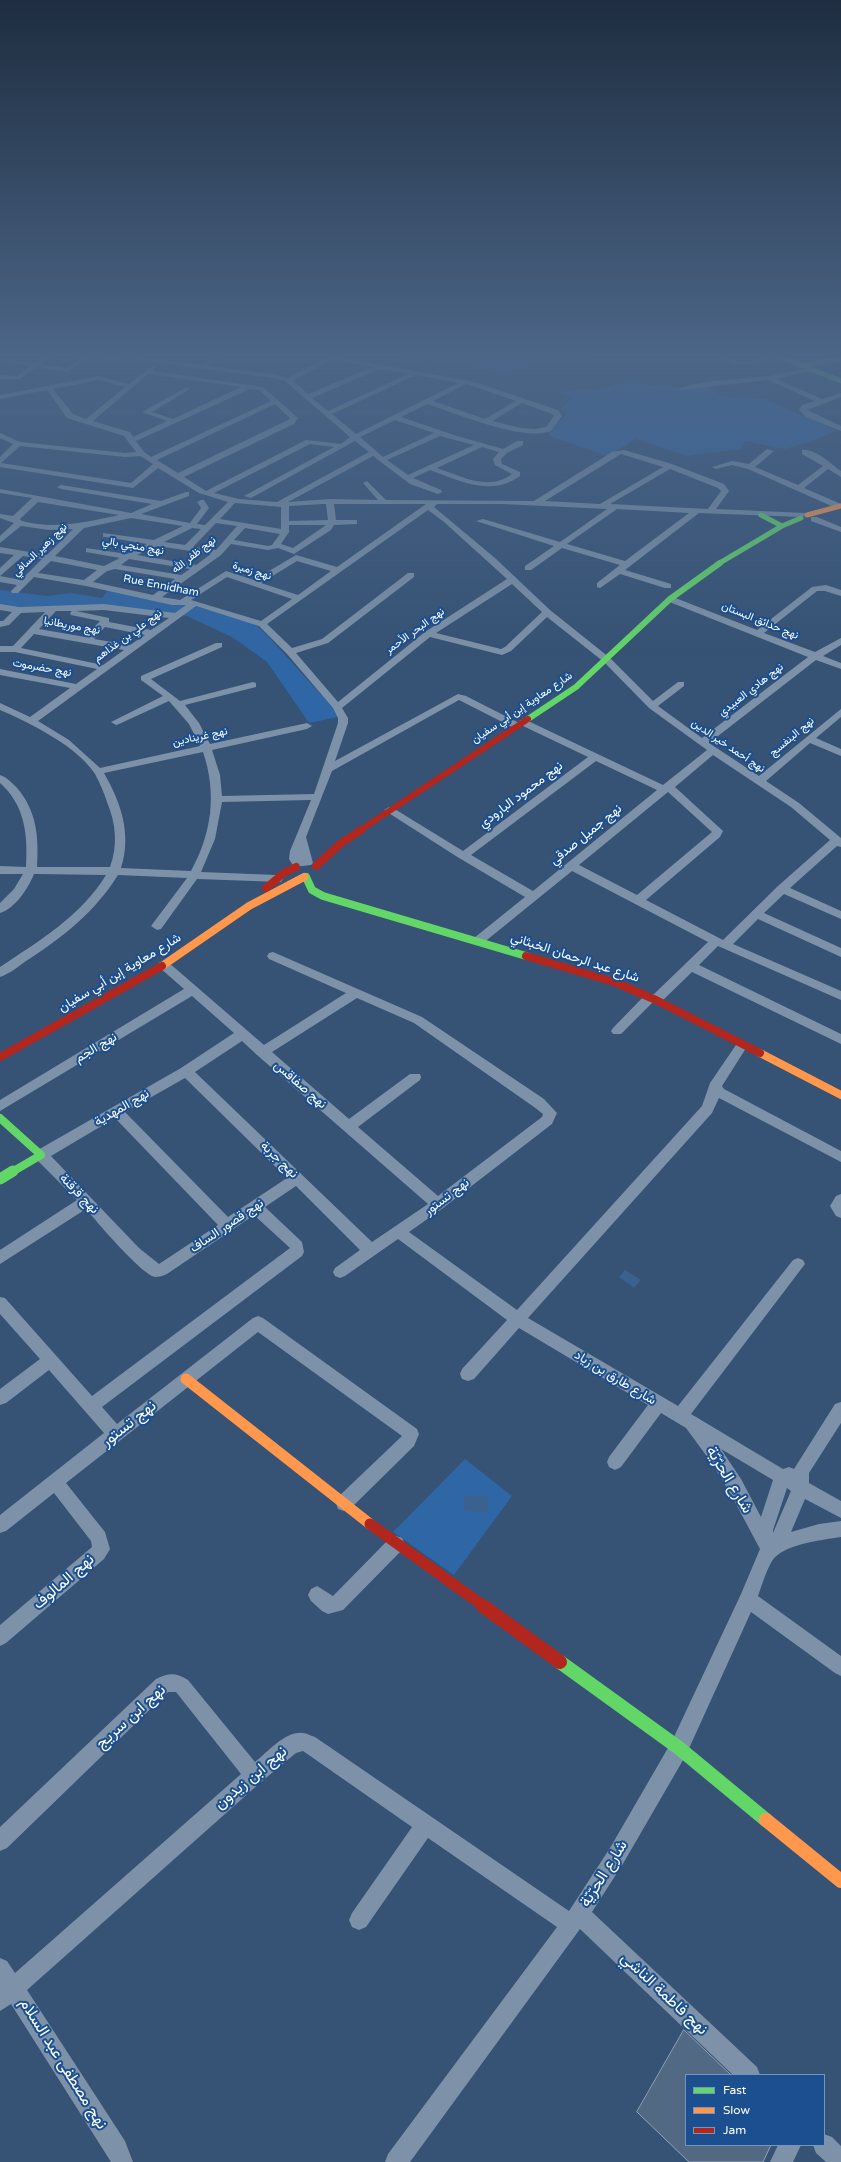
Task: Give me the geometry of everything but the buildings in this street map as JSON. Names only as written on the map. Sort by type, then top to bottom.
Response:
[{"type":"main road","name":"شارع معاوية إبن أبي سفيان","points":[[0,1057],[164,964],[249,906],[271,894],[306,869],[322,852],[340,844],[576,687],[607,660],[670,598],[710,569],[782,526],[840,506]]},
{"type":"main road","points":[[761,515],[782,526]]},
{"type":"main road","name":"شارع معاوية إبن أبي سفيان","points":[[765,537],[808,517]]},
{"type":"main road","name":"شارع معاوية إبن أبي سفيان","points":[[249,906],[277,879],[306,869]]},
{"type":"main road","points":[[271,894],[312,890],[306,869]]},
{"type":"main road","points":[[306,869],[331,898]]},
{"type":"main road","name":"شارع عبد الرحمان الخبثاني","points":[[312,890],[331,898],[614,982],[653,998],[841,1095]]},
{"type":"main road","name":"نهج قرقنة","points":[[0,1118],[41,1155]]},
{"type":"main road","name":"نهج المهدية","points":[[0,1179],[41,1155]]},
{"type":"main road","points":[[186,1379],[396,1544],[679,1748],[841,1881]]},
{"type":"street","points":[[144,456],[206,493],[233,501]]},
{"type":"street","points":[[0,465],[134,486],[154,462],[166,456]]},
{"type":"street","points":[[179,476],[221,456]]},
{"type":"street","points":[[0,516],[41,528],[81,526],[128,516],[186,494],[206,493],[281,456]]},
{"type":"street","points":[[248,496],[323,456]]},
{"type":"street","points":[[281,503],[366,456]]},
{"type":"street","points":[[377,456],[411,488],[433,501]]},
{"type":"street","points":[[382,460],[391,456]]},
{"type":"street","points":[[327,502],[382,499],[411,488],[431,468],[457,456]]},
{"type":"street","points":[[431,468],[474,483],[497,485],[517,474],[497,463],[496,459],[499,456]]},
{"type":"street","points":[[535,504],[612,456]]},
{"type":"street","points":[[635,456],[669,466],[724,488],[725,491],[710,512]]},
{"type":"street","points":[[750,467],[763,456]]},
{"type":"street","points":[[812,456],[829,465],[841,475]]},
{"type":"street","points":[[716,466],[732,463],[750,467],[800,487],[840,506]]},
{"type":"street","points":[[800,487],[829,465]]},
{"type":"street","points":[[602,506],[669,466]]},
{"type":"street","points":[[0,541],[17,521],[41,499],[74,477]]},
{"type":"street","points":[[367,483],[382,499]]},
{"type":"street","points":[[60,487],[164,502],[502,502],[808,517],[841,530]]},
{"type":"street","points":[[411,488],[424,493],[433,501]]},
{"type":"street","points":[[411,488],[424,493],[433,501]]},
{"type":"street","points":[[0,491],[37,496],[41,499],[128,516],[207,528]]},
{"type":"street","points":[[202,501],[209,498],[206,493]]},
{"type":"street","points":[[186,494],[185,498],[191,502]]},
{"type":"street","points":[[86,583],[104,569],[115,566],[127,557],[192,525],[205,508],[202,501]]},
{"type":"street","points":[[164,563],[207,528],[233,501]]},
{"type":"street","points":[[398,501],[414,506],[417,512],[415,516]]},
{"type":"street","points":[[306,869],[295,859],[295,852],[302,839],[318,797],[343,723],[343,718],[337,707],[290,652],[262,624],[415,516],[433,501]]},
{"type":"street","name":"نهج أحمد خير الدين","points":[[433,501],[447,520],[547,612],[607,660],[652,706],[712,751],[794,805],[839,842]]},
{"type":"street","points":[[327,502],[332,523]]},
{"type":"street","points":[[228,542],[268,548],[276,545],[285,532],[286,523],[281,503]]},
{"type":"street","points":[[528,568],[562,546],[615,507]]},
{"type":"street","points":[[600,585],[628,565],[696,511]]},
{"type":"street","points":[[76,562],[128,516]]},
{"type":"street","points":[[214,520],[285,532]]},
{"type":"street","points":[[480,521],[628,565]]},
{"type":"street","points":[[286,523],[354,522]]},
{"type":"street","points":[[276,545],[294,550],[325,531],[332,523]]},
{"type":"street","name":"نهج ظفر الله","points":[[155,598],[218,553],[242,525]]},
{"type":"street","name":"نهج زهير السافي","points":[[15,591],[81,526]]},
{"type":"street","points":[[97,542],[156,543],[185,546],[218,553]]},
{"type":"street","name":"نهج منجي بالي","points":[[97,542],[127,557],[198,568]]},
{"type":"street","points":[[0,550],[76,562],[104,569]]},
{"type":"street","points":[[0,573],[21,553]]},
{"type":"street","points":[[256,583],[296,558],[337,570]]},
{"type":"street","points":[[115,566],[182,578]]},
{"type":"street","points":[[620,571],[668,586]]},
{"type":"street","name":"Rue Ennidham","points":[[31,574],[86,583],[172,602],[194,604],[262,624]]},
{"type":"street","name":"نهج زمبرة","points":[[182,602],[226,574],[299,598]]},
{"type":"street","points":[[290,652],[325,641],[411,575]]},
{"type":"street","points":[[0,579],[22,583]]},
{"type":"street","name":"نهج البحر الأحمر","points":[[337,707],[428,634],[512,580]]},
{"type":"street","points":[[758,634],[815,589],[826,588],[841,593]]},
{"type":"street","name":"نهج حدائق البستان","points":[[670,598],[841,666]]},
{"type":"street","points":[[176,616],[194,604]]},
{"type":"street","points":[[0,607],[19,610],[55,609],[105,619],[104,624],[87,641]]},
{"type":"street","name":"نهج علي بن غذاهم","points":[[55,609],[104,607],[176,616]]},
{"type":"street","points":[[16,649],[55,609]]},
{"type":"street","points":[[0,624],[6,623],[19,610]]},
{"type":"street","points":[[428,634],[502,652],[508,650],[547,612]]},
{"type":"street","name":"نهج علي بن غذاهم","points":[[32,720],[176,616]]},
{"type":"street","points":[[104,624],[151,633]]},
{"type":"street","name":"نهج موريطانيا","points":[[33,631],[130,648]]},
{"type":"street","name":"نهج هادي العبيدي","points":[[702,743],[815,656],[841,641]]},
{"type":"street","points":[[156,926],[194,876],[210,835],[217,799],[208,748],[194,724],[179,704],[144,678],[219,645]]},
{"type":"street","points":[[0,649],[16,649],[105,668]]},
{"type":"street","name":"نهج حضرموت","points":[[0,672],[80,686]]},
{"type":"street","points":[[179,704],[253,684]]},
{"type":"street","points":[[652,706],[681,684]]},
{"type":"street","points":[[116,722],[169,697]]},
{"type":"street","points":[[328,769],[458,697],[463,698],[666,787],[718,831],[716,836],[637,901]]},
{"type":"street","points":[[0,706],[32,720],[73,748],[99,771],[122,826],[120,847],[113,871],[86,908],[61,931],[0,973]]},
{"type":"street","name":"نهج البنفسج","points":[[759,781],[841,712]]},
{"type":"street","name":"نهج غرينادين","points":[[99,771],[307,726]]},
{"type":"street","points":[[808,739],[841,753]]},
{"type":"street","name":"نهج جميل صدقي","points":[[478,941],[712,751]]},
{"type":"street","name":"نهج محمود البارودي","points":[[463,856],[595,757]]},
{"type":"street","points":[[0,778],[17,795],[30,822],[33,843],[30,871],[14,897],[0,909]]},
{"type":"street","points":[[217,799],[318,797]]},
{"type":"street","points":[[389,810],[463,856],[533,896]]},
{"type":"street","points":[[616,1030],[690,966],[756,914],[782,889],[839,842]]},
{"type":"street","points":[[570,865],[637,901],[721,943],[841,996]]},
{"type":"street","points":[[0,870],[113,871],[277,879]]},
{"type":"street","points":[[782,889],[841,915]]},
{"type":"street","points":[[756,914],[841,954]]},
{"type":"street","points":[[273,956],[354,993]]},
{"type":"street","name":"نهج صفاقس","points":[[164,964],[262,1052],[438,1204]]},
{"type":"street","points":[[690,966],[841,1039]]},
{"type":"street","name":"نهج الجم","points":[[0,1106],[192,990]]},
{"type":"street","points":[[262,1052],[354,993]]},
{"type":"street","name":"نهج تستور","points":[[340,1272],[438,1204],[550,1117],[547,1110],[540,1103],[430,1027],[403,1013],[354,993]]},
{"type":"street","name":"نهج المهدية","points":[[41,1155],[186,1071],[243,1034]]},
{"type":"street","points":[[707,1110],[716,1089],[715,1086],[742,1045]]},
{"type":"street","name":"نهج جربة","points":[[186,1071],[371,1251]]},
{"type":"street","points":[[348,1127],[415,1077]]},
{"type":"street","points":[[716,1089],[728,1098],[841,1157]]},
{"type":"street","points":[[468,1374],[519,1320],[707,1110],[728,1098]]},
{"type":"street","points":[[117,1112],[228,1226]]},
{"type":"street","name":"نهج قرقنة","points":[[41,1155],[87,1201],[134,1252],[156,1271]]},
{"type":"street","name":"نهج قصور الساف","points":[[156,1271],[162,1270],[297,1178]]},
{"type":"street","points":[[841,1200],[837,1206],[841,1212]]},
{"type":"street","points":[[0,1258],[87,1201]]},
{"type":"street","points":[[90,1407],[298,1252],[297,1246],[255,1207]]},
{"type":"street","name":"شارع طارق بن زياد","points":[[399,1232],[519,1320],[658,1404],[841,1510]]},
{"type":"street","points":[[685,1419],[798,1264]]},
{"type":"street","points":[[0,1303],[116,1435]]},
{"type":"street","name":"نهج تستور","points":[[0,1525],[258,1323],[411,1434],[408,1441],[344,1503]]},
{"type":"street","points":[[0,1398],[50,1360]]},
{"type":"street","points":[[615,1462],[658,1404]]},
{"type":"street","points":[[782,1477],[801,1471],[841,1409]]},
{"type":"street","name":"شارع الحرّيّة","points":[[685,1419],[717,1457],[735,1485],[768,1547]]},
{"type":"street","name":"شارع الحرّيّة","points":[[768,1547],[780,1538],[801,1488],[801,1471]]},
{"type":"street","name":"شارع الحرّيّة","points":[[396,2162],[575,1919],[617,1855],[679,1748],[748,1599],[768,1547],[765,1530],[782,1477]]},
{"type":"street","name":"نهج المالوف","points":[[0,1637],[98,1553],[101,1548],[99,1538],[56,1482]]},
{"type":"street","points":[[768,1547],[819,1532],[841,1529]]},
{"type":"street","points":[[318,1595],[328,1605],[332,1606],[337,1604],[396,1544]]},
{"type":"street","points":[[748,1599],[841,1667]]},
{"type":"street","name":"نهج ابن سريج","points":[[0,1841],[162,1685],[168,1682],[177,1682],[182,1686],[254,1775]]},
{"type":"street","name":"نهج ابن زيدون","points":[[7,1993],[254,1775],[292,1744],[303,1742],[426,1825],[575,1919]]},
{"type":"street","points":[[359,1920],[426,1825]]},
{"type":"street","name":"نهج فاطمة الناشي","points":[[575,1919],[748,2074]]},
{"type":"street","name":"نهج مصطفى عبد السلام","points":[[0,1968],[7,1993],[117,2149],[122,2162]]},
{"type":"street","points":[[781,2162],[789,2146]]},
{"type":"street","points":[[825,2146],[841,2161]]},
{"type":"shaded area","points":[[0,590],[47,596],[71,593],[102,598],[108,590],[176,605],[192,605],[254,623],[267,635],[333,708],[338,717],[309,723],[267,662],[232,637],[187,616],[105,605],[14,607],[0,605]]},
{"type":"shaded area","points":[[625,1270],[641,1280],[634,1288],[619,1277]]},
{"type":"shaded area","points":[[465,1459],[512,1496],[454,1575],[393,1532]]},
{"type":"shaded area","points":[[465,1496],[488,1497],[488,1512],[464,1510]]},
{"type":"traffic: fast","points":[[761,515],[782,526]]},
{"type":"traffic: fast","points":[[528,719],[576,687],[670,599],[710,569],[782,526],[801,518]]},
{"type":"traffic: fast","points":[[306,877],[312,890],[323,896],[526,956]]},
{"type":"traffic: fast","points":[[0,1118],[41,1155],[0,1179]]},
{"type":"traffic: fast","points":[[560,1662],[679,1748],[766,1820]]},
{"type":"traffic: slow","points":[[807,515],[841,506]]},
{"type":"traffic: slow","points":[[162,966],[249,906],[304,877]]},
{"type":"traffic: slow","points":[[760,1053],[841,1095]]},
{"type":"traffic: slow","points":[[186,1379],[370,1524]]},
{"type":"traffic: slow","points":[[766,1820],[841,1881]]},
{"type":"traffic: jam","points":[[316,866],[340,844],[528,719]]},
{"type":"traffic: jam","points":[[266,888],[284,873],[296,867]]},
{"type":"traffic: jam","points":[[526,956],[614,982],[656,1000],[760,1053]]},
{"type":"traffic: jam","points":[[0,1057],[162,966]]},
{"type":"traffic: jam","points":[[370,1524],[560,1662]]}]
